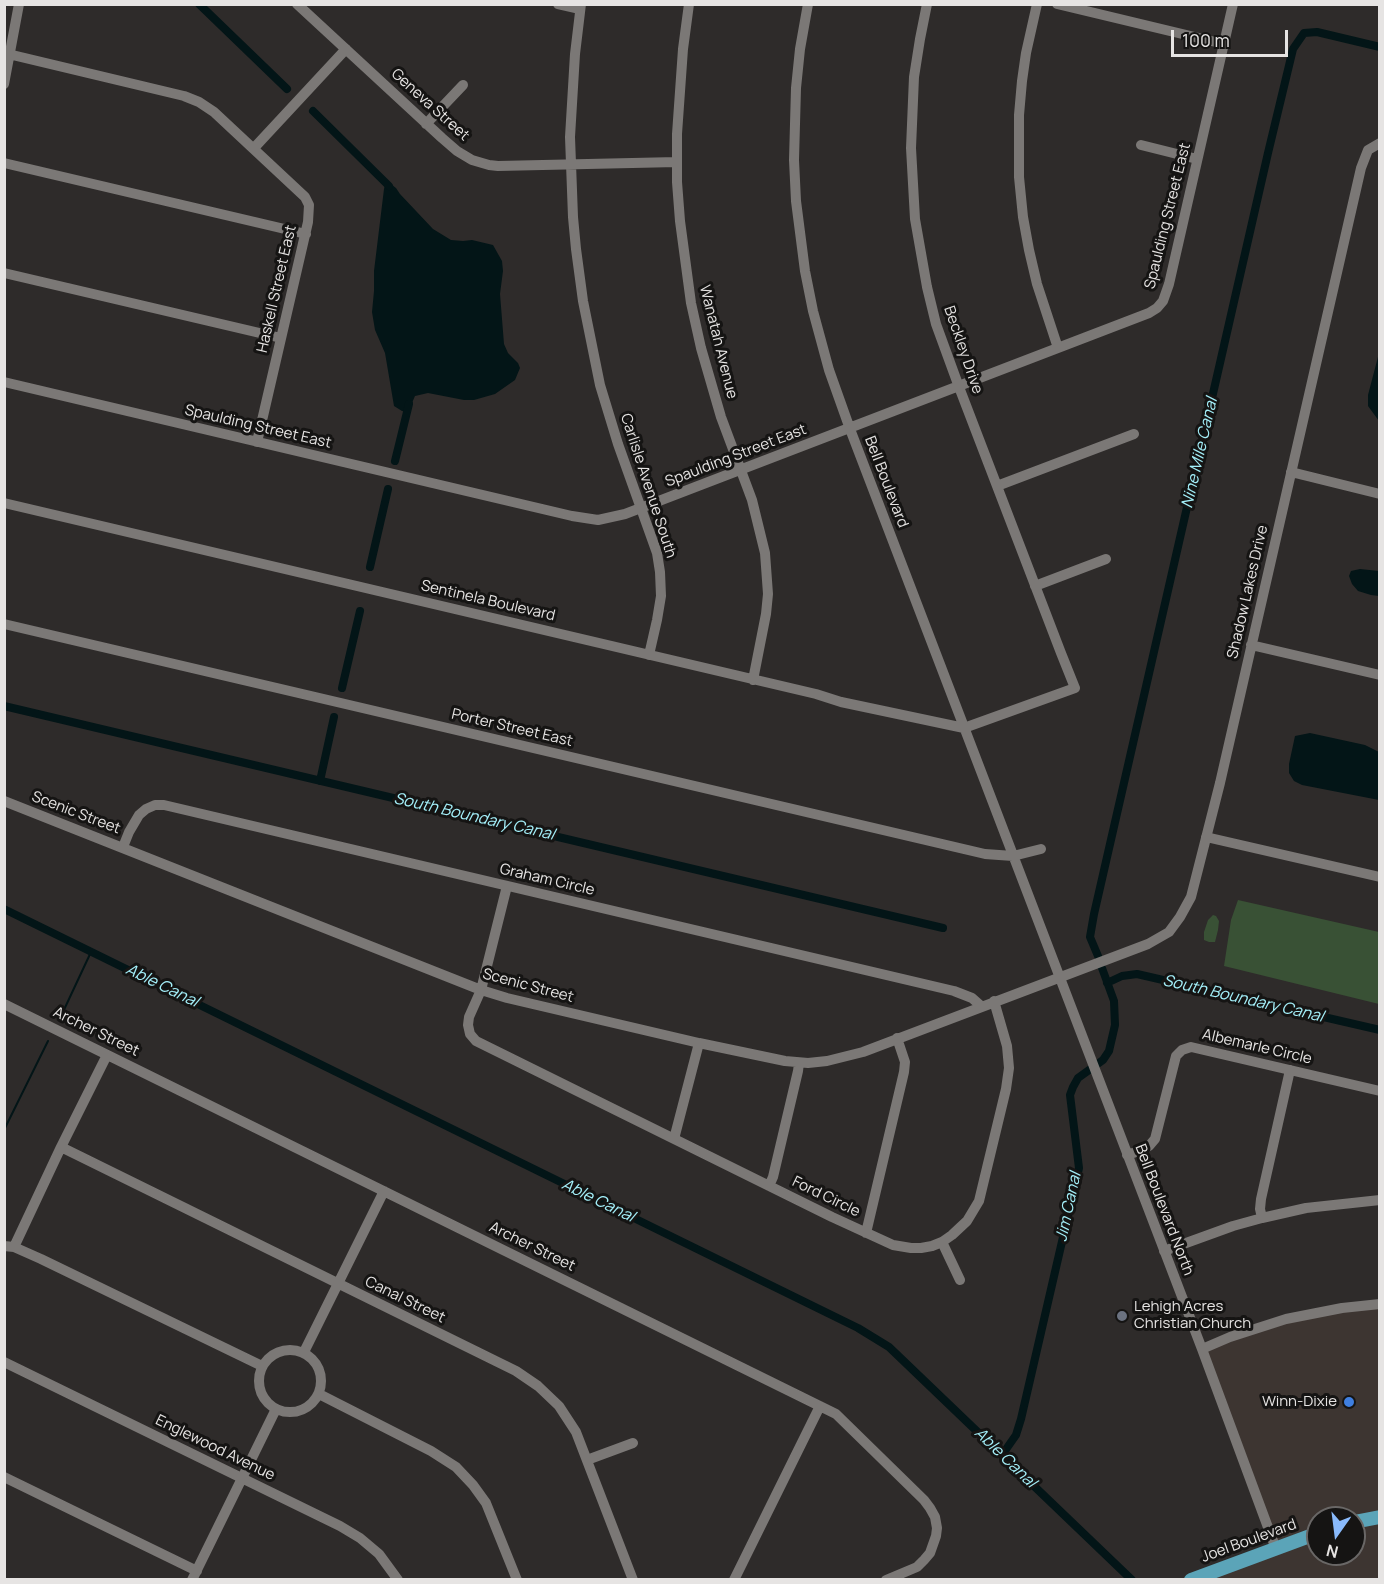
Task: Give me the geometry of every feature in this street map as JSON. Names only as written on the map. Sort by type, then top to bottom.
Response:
[{"type":"main road","name":"Joel Boulevard","points":[[1191,1580],[1306,1538]]},
{"type":"street","points":[[4,84],[7,54],[20,4]]},
{"type":"street","name":"Geneva Street","points":[[297,4],[457,152],[480,163],[498,166],[677,162]]},
{"type":"street","points":[[558,4],[580,7]]},
{"type":"street","name":"Wanatah Avenue","points":[[690,4],[680,87],[677,162],[680,221],[691,303],[710,383],[755,508],[764,542],[768,573],[766,614],[753,680]]},
{"type":"street","name":"Bell Boulevard","points":[[808,4],[801,50],[794,160],[799,231],[820,340],[850,429],[1048,950]]},
{"type":"street","name":"Beckley Drive","points":[[927,4],[914,77],[911,160],[915,219],[929,296],[936,324],[959,387],[1075,688],[964,728]]},
{"type":"street","points":[[1036,4],[1021,92],[1018,125],[1018,177],[1029,250],[1037,284],[1058,348]]},
{"type":"street","points":[[1057,4],[1224,44]]},
{"type":"street","name":"Spaulding Street East","points":[[4,382],[590,520],[625,514],[959,387],[1157,308],[1163,301],[1169,284],[1233,4]]},
{"type":"street","name":"Carlisle Avenue South","points":[[580,7],[572,98],[571,164],[576,249],[583,301],[600,385],[657,554],[661,584],[660,608],[650,655]]},
{"type":"street","points":[[254,148],[346,49]]},
{"type":"street","name":"Haskell Street East","points":[[7,54],[192,99],[214,112],[305,197],[310,213],[306,234],[257,442]]},
{"type":"street","points":[[426,124],[464,85]]},
{"type":"street","name":"Shadow Lakes Drive","points":[[1059,978],[1148,944],[1169,932],[1191,897],[1361,168],[1368,150],[1380,143]]},
{"type":"street","points":[[1140,145],[1197,159]]},
{"type":"street","points":[[4,163],[306,234]]},
{"type":"street","points":[[4,273],[281,338]]},
{"type":"street","points":[[997,486],[1134,434]]},
{"type":"street","points":[[1291,472],[1380,494]]},
{"type":"street","name":"Sentinela Boulevard","points":[[4,503],[841,702],[964,728]]},
{"type":"street","points":[[1035,586],[1106,559]]},
{"type":"street","name":"Porter Street East","points":[[4,624],[985,854],[1013,856],[1041,849]]},
{"type":"street","points":[[1251,645],[1380,675]]},
{"type":"street","name":"Scenic Street","points":[[4,801],[481,990],[699,1043],[798,1063],[845,1057],[1059,978]]},
{"type":"street","name":"Graham Circle","points":[[123,847],[139,815],[146,808],[164,805],[954,991],[972,998],[981,1006]]},
{"type":"street","points":[[1206,837],[1380,877]]},
{"type":"street","points":[[481,990],[507,886]]},
{"type":"street","name":"Bell Boulevard North","points":[[1048,950],[1202,1349],[1276,1549]]},
{"type":"street","name":"Ford Circle","points":[[481,990],[469,1017],[468,1025],[477,1041],[769,1186],[884,1242],[902,1248],[921,1248],[942,1242],[959,1230],[979,1201],[1009,1068],[1007,1046],[994,1001]]},
{"type":"street","name":"Archer Street","points":[[4,1004],[836,1414],[924,1500],[935,1517],[936,1536],[930,1553],[917,1567],[886,1580]]},
{"type":"street","points":[[866,1233],[904,1072],[904,1062],[897,1038]]},
{"type":"street","points":[[674,1139],[699,1043]]},
{"type":"street","name":"Albemarle Circle","points":[[1127,1155],[1149,1146],[1155,1139],[1176,1056],[1182,1050],[1191,1047],[1380,1091]]},
{"type":"street","points":[[107,1055],[9,1247],[41,1258],[262,1366]]},
{"type":"street","points":[[769,1186],[798,1071],[798,1063]]},
{"type":"street","points":[[1262,1218],[1261,1199],[1290,1070]]},
{"type":"street","name":"Canal Street","points":[[61,1147],[516,1371],[538,1386],[559,1406],[571,1423],[633,1580]]},
{"type":"street","points":[[304,1352],[384,1191]]},
{"type":"street","points":[[1164,1251],[1262,1218],[1306,1208],[1380,1200]]},
{"type":"street","points":[[942,1242],[960,1280]]},
{"type":"street","points":[[1202,1349],[1286,1319],[1342,1308],[1380,1304]]},
{"type":"street","points":[[285,1349],[304,1352],[318,1366],[321,1375],[319,1394],[313,1402],[296,1412],[276,1409],[268,1403],[258,1386],[258,1376],[262,1366],[267,1358],[285,1349]]},
{"type":"street","name":"Englewood Avenue","points":[[4,1362],[340,1526],[360,1538],[379,1554],[398,1580]]},
{"type":"street","points":[[319,1394],[431,1451],[448,1461],[460,1472],[486,1503],[517,1580]]},
{"type":"street","points":[[734,1580],[820,1406]]},
{"type":"street","points":[[4,1477],[194,1575],[276,1409]]},
{"type":"street","points":[[587,1460],[633,1443]]},
{"type":"shaded area","points":[[388,182],[433,229],[451,240],[472,240],[493,245],[502,261],[500,294],[504,344],[520,368],[515,380],[495,394],[474,400],[464,400],[428,393],[415,396],[408,412],[394,406],[385,353],[375,330],[372,312],[374,271],[384,189]]},
{"type":"shaded area","points":[[1379,353],[1380,421],[1368,406],[1368,395]]},
{"type":"shaded area","points":[[1360,569],[1379,571],[1379,596],[1358,591],[1352,584],[1349,576],[1351,571]]},
{"type":"shaded area","points":[[1310,733],[1365,745],[1379,752],[1379,800],[1302,785],[1294,781],[1289,773],[1289,764],[1295,736]]},
{"type":"shaded area","points":[[1379,1302],[1379,1513],[1366,1515],[1366,1506],[1306,1506],[1306,1532],[1278,1543],[1204,1345],[1229,1337]]},
{"type":"shaded area","points":[[1379,1522],[1379,1579],[1204,1580],[1306,1542],[1306,1566],[1366,1566],[1366,1525]]},
{"type":"green space","points":[[1238,900],[1379,932],[1379,1004],[1224,966],[1231,920]]},
{"type":"green space","points":[[1213,915],[1219,921],[1218,930],[1215,942],[1209,942],[1204,940],[1204,932],[1208,920]]},
{"type":"waterway","points":[[199,4],[287,89]]},
{"type":"waterway","name":"Nine Mile Canal","points":[[1098,956],[1090,937],[1094,914],[1293,49],[1304,33],[1317,32],[1380,47]]},
{"type":"waterway","points":[[313,111],[389,186]]},
{"type":"waterway","points":[[395,461],[409,404]]},
{"type":"waterway","points":[[370,567],[388,489]]},
{"type":"waterway","points":[[342,688],[360,611]]},
{"type":"waterway","name":"South Boundary Canal","points":[[4,706],[943,928]]},
{"type":"waterway","points":[[320,781],[334,717]]},
{"type":"waterway","name":"Able Canal","points":[[4,909],[858,1328],[889,1347],[1132,1580]]},
{"type":"waterway","points":[[62,1014],[91,952]]},
{"type":"waterway","name":"Jim Canal","points":[[1002,1455],[1016,1435],[1021,1419],[1079,1168],[1070,1095],[1078,1078],[1103,1060],[1109,1051],[1115,1025],[1114,1001],[1102,968]]},
{"type":"waterway","name":"South Boundary Canal","points":[[1107,983],[1122,976],[1137,974],[1380,1030]]},
{"type":"waterway","points":[[4,1130],[48,1041]]},
{"type":"place","name":"Lehigh Acres Christian Church","points":[[1122,1316]]},
{"type":"place","name":"Winn-Dixie","points":[[1349,1402]]}]
